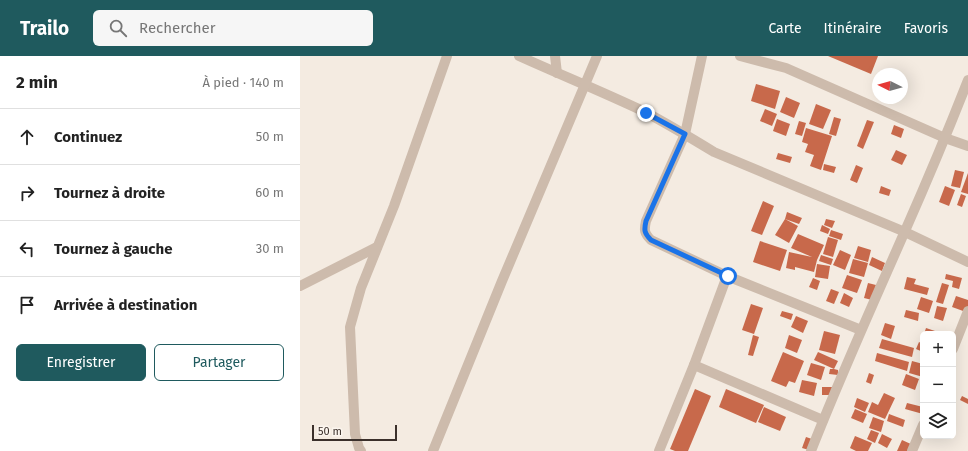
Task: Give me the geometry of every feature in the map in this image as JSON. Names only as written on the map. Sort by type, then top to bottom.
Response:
[{"type":"street","points":[[361,451],[355,434],[350,327],[361,288],[394,206],[447,56]]},
{"type":"street","points":[[519,56],[585,84],[646,113],[714,152],[905,232],[968,262]]},
{"type":"street","points":[[555,56],[557,72]]},
{"type":"street","points":[[433,451],[502,281],[597,56]]},
{"type":"street","points":[[702,56],[685,134],[646,221],[645,233],[651,240],[728,276],[861,330]]},
{"type":"street","points":[[740,56],[786,68],[945,138],[968,146]]},
{"type":"street","points":[[811,451],[861,330],[945,138],[968,80]]},
{"type":"street","points":[[300,286],[377,247]]},
{"type":"street","points":[[659,451],[728,276]]},
{"type":"street","points":[[956,341],[968,311]]},
{"type":"street","points":[[694,365],[823,420]]},
{"type":"street","points":[[912,451],[920,431]]},
{"type":"building","points":[[828,56],[878,56],[872,68],[871,74]]},
{"type":"building","points":[[756,84],[780,91],[775,109],[751,101]]},
{"type":"building","points":[[786,97],[800,103],[794,118],[780,112]]},
{"type":"building","points":[[816,104],[831,110],[823,129],[809,124]]},
{"type":"building","points":[[765,109],[777,114],[772,126],[760,121]]},
{"type":"building","points":[[834,117],[841,119],[836,136],[829,134]]},
{"type":"building","points":[[777,119],[790,124],[786,136],[773,131]]},
{"type":"building","points":[[867,120],[874,122],[863,149],[857,146]]},
{"type":"building","points":[[799,121],[806,123],[802,136],[795,134]]},
{"type":"building","points":[[894,125],[904,129],[901,138],[891,134]]},
{"type":"building","points":[[806,128],[832,136],[821,170],[810,166],[814,155],[805,152],[808,144],[802,142]]},
{"type":"building","points":[[896,150],[907,155],[902,165],[891,160]]},
{"type":"building","points":[[778,153],[792,157],[790,163],[776,159]]},
{"type":"building","points":[[824,164],[836,167],[834,173],[823,170]]},
{"type":"building","points":[[856,165],[863,168],[857,183],[850,180]]},
{"type":"building","points":[[955,170],[964,172],[960,188],[951,186]]},
{"type":"building","points":[[968,173],[968,194],[961,192]]},
{"type":"building","points":[[881,186],[891,190],[889,196],[879,193]]},
{"type":"building","points":[[945,186],[955,190],[949,206],[939,202]]},
{"type":"building","points":[[961,194],[966,196],[962,207],[957,205]]},
{"type":"building","points":[[763,201],[774,206],[762,235],[751,231]]},
{"type":"building","points":[[787,212],[802,218],[799,224],[785,219]]},
{"type":"building","points":[[785,219],[798,226],[789,243],[775,235]]},
{"type":"building","points":[[826,219],[835,221],[832,228],[824,225]]},
{"type":"building","points":[[822,225],[830,229],[828,234],[820,231]]},
{"type":"building","points":[[831,230],[843,234],[841,240],[829,236]]},
{"type":"building","points":[[798,234],[824,245],[817,260],[814,272],[795,267],[795,270],[786,268],[789,252],[812,257],[791,248]]},
{"type":"building","points":[[828,237],[838,240],[833,257],[823,254]]},
{"type":"building","points":[[760,241],[787,250],[780,271],[753,262]]},
{"type":"building","points":[[858,246],[871,250],[868,262],[854,258]]},
{"type":"building","points":[[840,250],[851,255],[845,270],[833,265]]},
{"type":"building","points":[[821,255],[833,259],[831,265],[819,261]]},
{"type":"building","points":[[872,257],[885,263],[882,271],[869,265]]},
{"type":"building","points":[[853,259],[868,263],[864,277],[849,273]]},
{"type":"building","points":[[817,264],[830,266],[828,279],[815,277]]},
{"type":"building","points":[[946,274],[962,278],[959,289],[952,287],[953,281],[945,279]]},
{"type":"building","points":[[847,275],[862,280],[857,293],[842,288]]},
{"type":"building","points":[[907,277],[916,279],[914,284],[929,288],[927,295],[904,289]]},
{"type":"building","points":[[813,278],[820,281],[817,290],[809,287]]},
{"type":"building","points":[[868,283],[876,285],[872,300],[864,298]]},
{"type":"building","points":[[942,283],[949,285],[943,304],[936,302]]},
{"type":"building","points":[[831,289],[839,292],[834,304],[826,301]]},
{"type":"building","points":[[844,293],[853,298],[849,307],[840,303]]},
{"type":"building","points":[[956,296],[968,300],[968,308],[966,312],[952,307]]},
{"type":"building","points":[[921,297],[933,301],[929,313],[917,309]]},
{"type":"building","points":[[751,304],[763,308],[754,334],[742,330]]},
{"type":"building","points":[[937,306],[947,308],[943,321],[934,318]]},
{"type":"building","points":[[906,310],[919,313],[918,321],[904,317]]},
{"type":"building","points":[[782,311],[793,314],[791,320],[780,316]]},
{"type":"building","points":[[796,316],[808,321],[803,333],[791,327]]},
{"type":"building","points":[[885,323],[895,326],[891,339],[881,335]]},
{"type":"building","points":[[926,328],[935,331],[925,331]]},
{"type":"building","points":[[824,331],[840,335],[835,354],[819,350]]},
{"type":"building","points":[[753,335],[759,337],[753,356],[748,355]]},
{"type":"building","points":[[789,335],[802,340],[797,353],[785,348]]},
{"type":"building","points":[[882,339],[914,348],[912,357],[879,348]]},
{"type":"building","points":[[919,342],[920,342],[920,351],[916,349]]},
{"type":"building","points":[[783,352],[804,361],[795,383],[789,381],[786,387],[771,381]]},
{"type":"building","points":[[818,352],[838,361],[834,369],[814,360]]},
{"type":"building","points":[[877,353],[909,362],[907,371],[875,361]]},
{"type":"building","points":[[912,361],[920,363],[920,376],[909,373]]},
{"type":"building","points":[[811,363],[825,367],[821,380],[807,375]]},
{"type":"building","points":[[830,369],[838,370],[838,375],[829,374]]},
{"type":"building","points":[[869,373],[874,375],[871,384],[866,382]]},
{"type":"building","points":[[906,374],[919,379],[915,390],[902,385]]},
{"type":"building","points":[[802,380],[817,383],[814,396],[799,392]]},
{"type":"building","points":[[822,387],[833,387],[833,395],[822,395]]},
{"type":"building","points":[[695,389],[711,396],[688,451],[675,451],[670,449]]},
{"type":"building","points":[[726,389],[764,405],[756,423],[719,407]]},
{"type":"building","points":[[884,393],[895,398],[885,419],[868,412],[872,402],[878,405]]},
{"type":"building","points":[[962,396],[968,399],[968,404],[960,400]]},
{"type":"building","points":[[857,398],[869,403],[865,412],[854,407]]},
{"type":"building","points":[[907,403],[920,406],[920,413],[905,409]]},
{"type":"building","points":[[764,407],[786,417],[780,431],[758,422]]},
{"type":"building","points":[[855,409],[867,414],[863,423],[851,418]]},
{"type":"building","points":[[889,414],[905,420],[903,427],[887,421]]},
{"type":"building","points":[[873,417],[884,421],[881,432],[869,428]]},
{"type":"building","points":[[871,430],[879,433],[875,443],[867,439]]},
{"type":"building","points":[[882,434],[892,439],[887,448],[878,443]]},
{"type":"building","points":[[855,436],[872,443],[868,451],[856,451],[850,448]]},
{"type":"building","points":[[806,437],[812,439],[809,450],[802,448]]},
{"type":"building","points":[[902,440],[913,445],[911,451],[897,451]]},
{"type":"route","points":[[646,113],[685,134],[646,221],[645,233],[651,240],[728,276]]}]
